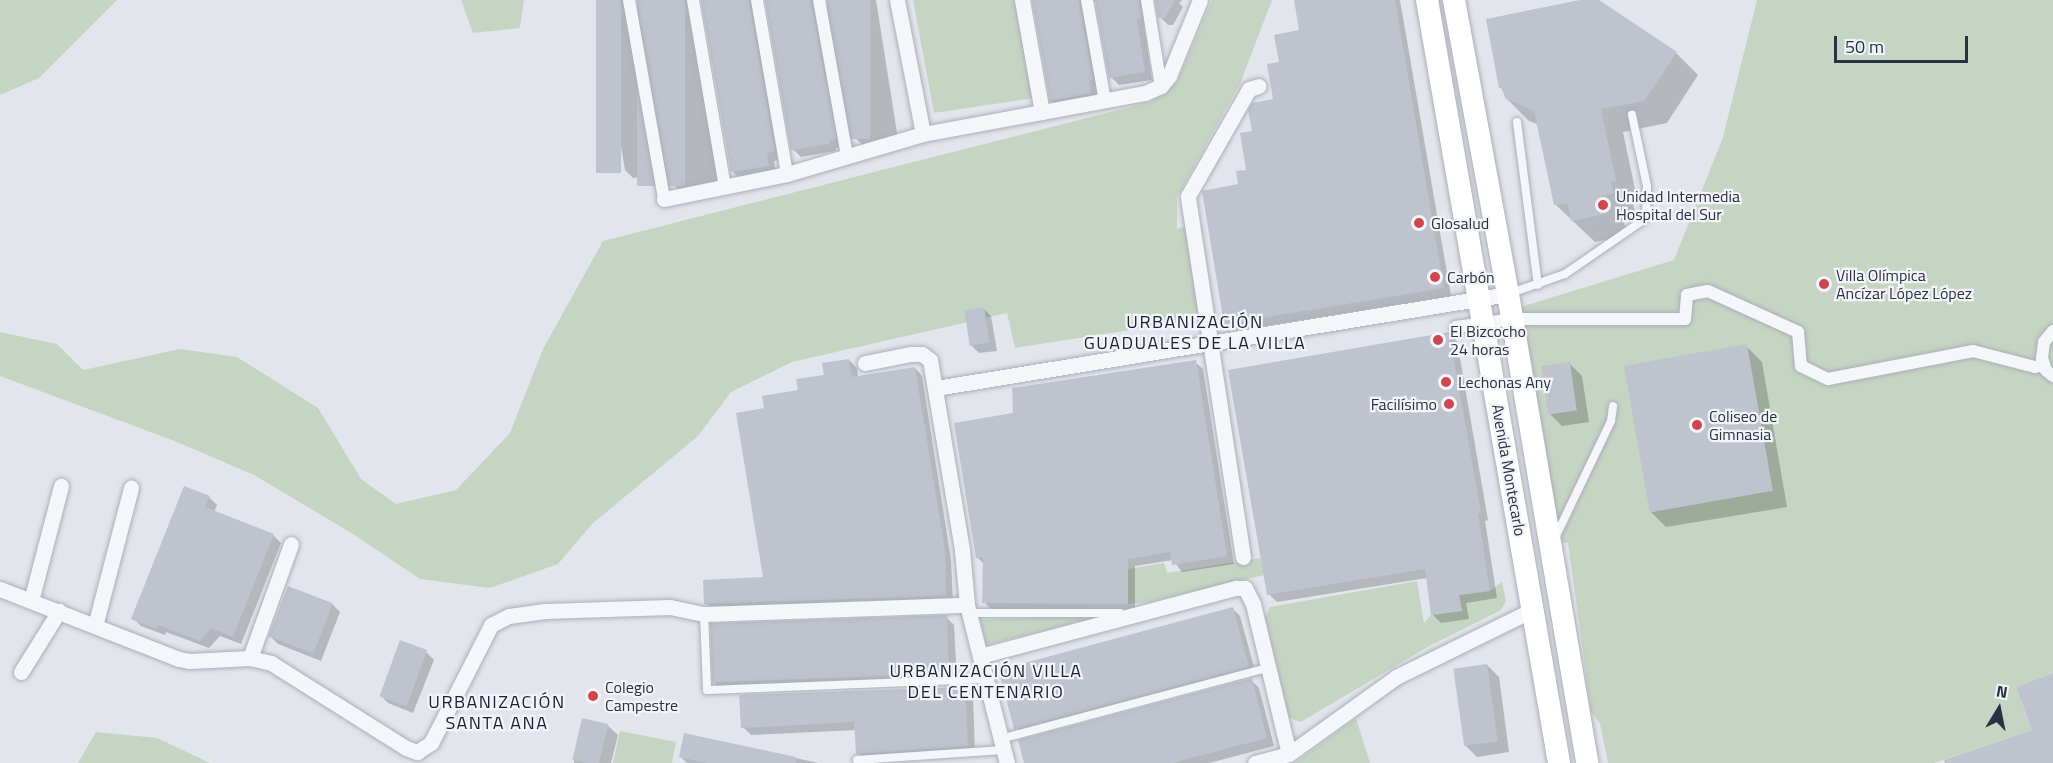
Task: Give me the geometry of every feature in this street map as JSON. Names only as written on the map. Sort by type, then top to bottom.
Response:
[{"type":"main road","name":"Avenida Montecarlo","points":[[1427,0],[1559,763]]},
{"type":"main road","name":"Avenida Montecarlo","points":[[1454,0],[1513,319],[1587,763]]},
{"type":"street","points":[[629,0],[663,199],[787,174],[923,134],[1145,93],[1161,86],[1169,76],[1200,0]]},
{"type":"street","points":[[693,0],[724,187]]},
{"type":"street","points":[[757,0],[787,174]]},
{"type":"street","points":[[819,0],[847,155]]},
{"type":"street","points":[[897,0],[923,134]]},
{"type":"street","points":[[1022,0],[1042,112]]},
{"type":"street","points":[[1087,0],[1105,101]]},
{"type":"street","points":[[1147,0],[1161,86]]},
{"type":"street","points":[[1243,557],[1188,196],[1249,89],[1259,86]]},
{"type":"street","points":[[1456,327],[1513,319],[1685,319],[1687,295],[1708,291],[1798,332],[1801,366],[1828,379],[1973,351],[2035,367],[2044,365]]},
{"type":"street","points":[[936,388],[1508,294]]},
{"type":"street","points":[[2053,332],[2042,349],[2044,365],[2053,376]]},
{"type":"street","points":[[865,363],[911,354],[926,356],[930,360],[962,550],[968,609],[1003,750]]},
{"type":"street","points":[[31,601],[61,486]]},
{"type":"street","points":[[95,626],[131,488]]},
{"type":"street","points":[[250,658],[291,544]]},
{"type":"street","points":[[980,656],[1245,588],[1252,604],[1289,754]]},
{"type":"street","points":[[0,589],[163,654],[189,661],[250,658],[271,663],[406,748],[417,752],[430,743],[491,625],[502,618],[545,611],[670,607],[704,614],[968,609]]},
{"type":"street","points":[[1255,763],[1289,754],[1396,677],[1534,609]]},
{"type":"street","points":[[21,672],[59,611]]},
{"type":"lane","points":[[1508,294],[1564,274],[1634,229],[1646,215],[1647,186],[1632,116]]},
{"type":"lane","points":[[1517,122],[1538,285]]},
{"type":"lane","points":[[1551,541],[1567,518],[1611,422],[1612,406]]},
{"type":"lane","points":[[968,609],[1142,613]]},
{"type":"lane","points":[[704,614],[707,690],[986,679]]},
{"type":"lane","points":[[857,760],[1003,750],[1267,668]]},
{"type":"green space","points":[[0,0],[117,0],[39,78],[0,95]]},
{"type":"green space","points":[[461,0],[524,0],[520,28],[473,33]]},
{"type":"green space","points":[[913,0],[1014,0],[1035,98],[934,113]]},
{"type":"green space","points":[[1212,0],[1272,0],[1240,84],[1177,197],[1177,229],[1187,226],[1201,319],[1015,348],[1007,313],[792,362],[731,392],[698,436],[592,524],[558,564],[490,588],[420,579],[353,534],[254,475],[177,442],[0,376],[0,332],[57,344],[83,370],[180,349],[237,357],[318,408],[361,479],[396,504],[456,490],[510,433],[543,349],[603,241],[1150,102],[1166,93],[1178,80]]},
{"type":"green space","name":"Villa Olímpica Ancízar López López","points":[[1757,0],[2053,0],[2053,673],[2016,687],[2032,730],[1934,763],[1608,763],[1600,724],[1591,711],[1568,543],[1551,541],[1511,310],[1674,260],[1723,137]]},
{"type":"green space","points":[[1261,558],[1264,575],[1148,602],[1128,604],[1128,569],[1164,563],[1167,573]]},
{"type":"green space","points":[[1417,581],[1424,623],[1431,615],[1462,611],[1459,595],[1490,591],[1502,582],[1506,601],[1501,610],[1429,646],[1301,722],[1289,718],[1265,617],[1270,607]]},
{"type":"green space","points":[[1084,616],[1085,620],[986,645],[980,620]]},
{"type":"green space","points":[[1356,718],[1370,763],[1295,763]]},
{"type":"green space","points":[[620,731],[676,742],[672,763],[613,763]]},
{"type":"green space","points":[[96,732],[157,738],[210,763],[78,763]]},
{"type":"building","points":[[596,0],[621,0],[621,173],[596,173]]},
{"type":"building","points":[[637,0],[685,0],[685,186],[637,186]]},
{"type":"building","points":[[701,0],[749,0],[775,152],[767,153],[769,166],[731,172]]},
{"type":"building","points":[[765,0],[811,0],[836,140],[829,141],[829,144],[791,150]]},
{"type":"building","points":[[827,0],[870,0],[870,139],[827,139]]},
{"type":"building","points":[[1032,0],[1079,0],[1093,80],[1089,81],[1091,93],[1050,101]]},
{"type":"building","points":[[1095,0],[1139,0],[1142,19],[1137,19],[1145,72],[1109,78]]},
{"type":"building","points":[[1155,0],[1175,0],[1165,18],[1158,18]]},
{"type":"building","points":[[1294,0],[1395,0],[1444,288],[1224,324],[1202,191],[1238,184],[1236,171],[1246,170],[1240,133],[1252,131],[1248,110],[1252,103],[1273,99],[1267,64],[1279,62],[1274,35],[1299,30]]},
{"type":"building","points":[[1580,0],[1599,0],[1677,52],[1644,101],[1601,109],[1616,181],[1611,182],[1614,193],[1601,196],[1605,214],[1571,221],[1567,203],[1554,205],[1534,111],[1505,98],[1503,88],[1499,88],[1486,19]]},
{"type":"building","points":[[984,307],[990,343],[970,346],[964,310]]},
{"type":"building","points":[[1449,332],[1481,513],[1478,513],[1490,591],[1459,595],[1462,611],[1431,615],[1425,569],[1267,595],[1228,370]]},
{"type":"building","name":"Coliseo de Gimnasia","points":[[1747,344],[1773,491],[1650,512],[1624,366]]},
{"type":"building","points":[[849,359],[852,377],[915,367],[945,551],[946,596],[704,604],[703,580],[763,577],[736,413],[764,408],[762,396],[798,390],[796,379],[824,375],[822,363]]},
{"type":"building","points":[[1196,360],[1227,556],[1172,565],[1170,552],[1128,559],[1128,604],[982,603],[983,557],[976,558],[954,423],[1013,413],[1012,388]]},
{"type":"building","points":[[1570,362],[1577,411],[1548,415],[1541,366]]},
{"type":"building","points":[[184,486],[210,496],[205,507],[274,534],[233,637],[211,628],[200,641],[158,625],[157,629],[131,619]]},
{"type":"building","points":[[288,586],[333,603],[313,654],[269,636]]},
{"type":"building","points":[[1233,607],[1249,667],[1014,730],[998,670]]},
{"type":"building","points":[[947,615],[949,674],[712,682],[710,623]]},
{"type":"building","points":[[400,640],[427,650],[407,706],[379,696]]},
{"type":"building","points":[[1487,664],[1498,741],[1464,746],[1453,669]]},
{"type":"building","points":[[2053,673],[2053,763],[1945,763],[1944,760],[2032,730],[2016,687]]},
{"type":"building","points":[[1252,678],[1267,738],[1172,763],[1024,763],[1018,740]]},
{"type":"building","points":[[965,687],[968,746],[856,754],[854,722],[741,728],[739,695]]},
{"type":"building","points":[[582,718],[608,724],[599,763],[572,760]]},
{"type":"building","points":[[684,733],[796,757],[796,763],[707,763],[679,757]]},
{"type":"place","name":"Unidad Intermedia Hospital del Sur","points":[[1603,205]]},
{"type":"place","name":"Glosalud","points":[[1419,223]]},
{"type":"place","name":"Carbón","points":[[1435,277]]},
{"type":"place","name":"Villa Olímpica Ancízar López López","points":[[1824,284]]},
{"type":"place","name":"El Bizcocho 24 horas","points":[[1438,340]]},
{"type":"place","name":"Lechonas Any","points":[[1446,382]]},
{"type":"place","name":"Facilísimo","points":[[1449,404]]},
{"type":"place","name":"Coliseo de Gimnasia","points":[[1697,425]]},
{"type":"place","name":"Colegio Campestre","points":[[593,696]]},
{"type":"district","name":"URBANIZACIÓN GUADUALES DE LA VILLA","points":[[1195,333]]},
{"type":"district","name":"URBANIZACIÓN VILLA DEL CENTENARIO","points":[[986,682]]},
{"type":"district","name":"URBANIZACIÓN SANTA ANA","points":[[497,713]]}]
